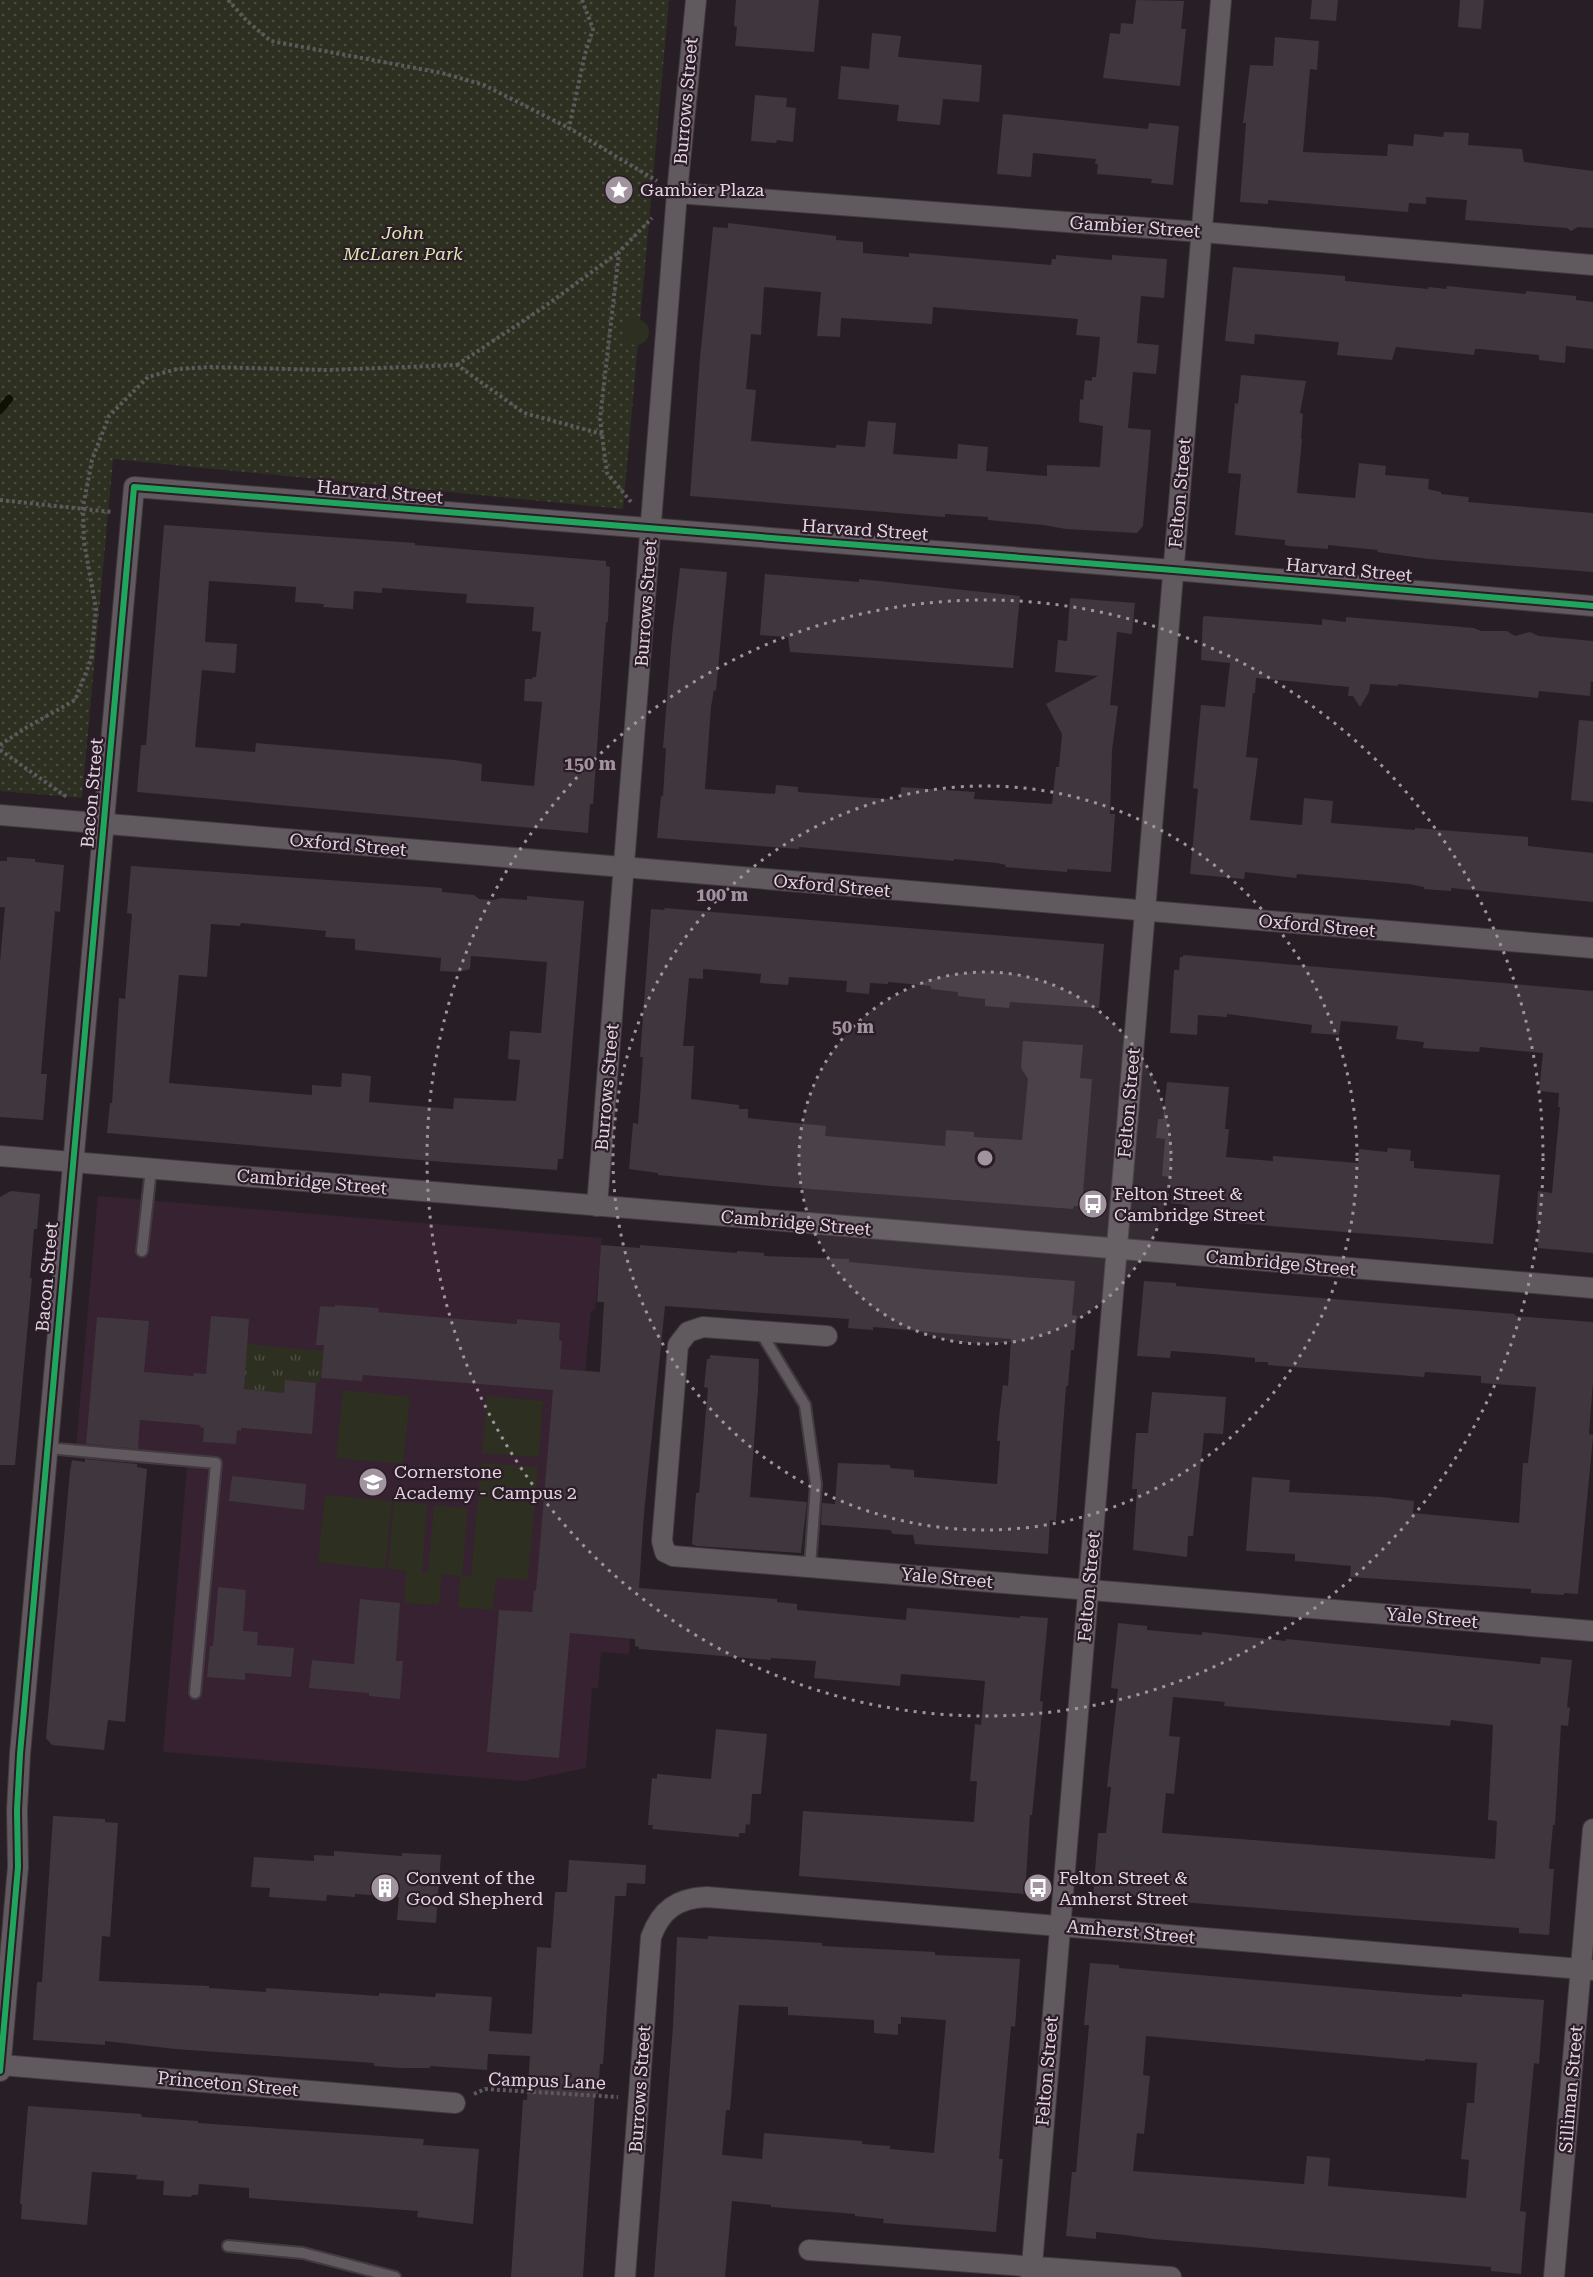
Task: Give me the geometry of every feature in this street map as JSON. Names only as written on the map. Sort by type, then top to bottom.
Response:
[{"type":"street","name":"Burrows Street","points":[[597,1206],[677,194],[696,0]]},
{"type":"street","name":"Felton Street","points":[[1031,2271],[1221,0]]},
{"type":"street","name":"Gambier Street","points":[[677,194],[1202,232],[1593,264]]},
{"type":"street","name":"Harvard Street","points":[[134,487],[1593,606]]},
{"type":"street","name":"Bacon Street","points":[[0,2071],[18,1867],[8,1840],[20,1754],[134,487]]},
{"type":"street","name":"Oxford Street","points":[[0,815],[625,869],[1593,948]]},
{"type":"street","name":"Cambridge Street","points":[[0,1156],[1593,1288]]},
{"type":"street","name":"Yale Street","points":[[827,1336],[703,1327],[688,1332],[678,1345],[662,1541],[665,1552],[673,1556],[1593,1631]]},
{"type":"street","name":"Silliman Street","points":[[1554,2277],[1587,1970],[1593,1829]]},
{"type":"street","name":"Amherst Street","points":[[670,1906],[681,1901],[707,1897],[1587,1970]]},
{"type":"street","name":"Burrows Street","points":[[625,2277],[651,1938],[656,1926],[670,1906]]},
{"type":"street","name":"Princeton Street","points":[[1,2065],[455,2103]]},
{"type":"street","points":[[809,2250],[1031,2271],[1171,2277]]},
{"type":"lane","points":[[142,1251],[151,1169]]},
{"type":"lane","points":[[760,1331],[805,1405],[816,1484],[810,1566]]},
{"type":"lane","points":[[47,1448],[216,1463],[195,1693]]},
{"type":"lane","points":[[228,2246],[292,2251],[396,2277]]},
{"type":"path","points":[[0,744],[75,700],[91,660],[96,609],[84,542],[83,507],[92,460],[109,416],[148,377],[177,369],[210,367],[327,370],[457,365],[544,307],[619,252],[677,194],[569,128],[484,86],[442,73],[271,41],[247,21],[228,0]]},
{"type":"path","points":[[569,128],[585,54],[593,29],[582,0]]},
{"type":"path","points":[[619,252],[600,419],[608,473],[652,529]]},
{"type":"path","points":[[457,365],[524,413],[602,434]]},
{"type":"path","points":[[0,500],[83,507],[131,515]]},
{"type":"path","points":[[0,750],[104,824]]},
{"type":"shaded area","name":"Cornerstone Academy - Campus 2","points":[[98,1196],[602,1238],[595,1310],[591,1311],[585,1372],[634,1586],[629,1654],[601,1652],[598,1688],[592,1688],[586,1768],[523,1781],[163,1752],[187,1467],[75,1458]]},
{"type":"green space","name":"John McLaren Park","points":[[0,0],[669,0],[623,509],[113,459],[82,798],[0,791]]},
{"type":"green space","points":[[636,319],[645,323],[649,332],[645,341],[636,345],[627,341],[623,332],[627,323]]},
{"type":"green space","points":[[247,1344],[323,1351],[320,1383],[286,1380],[284,1393],[244,1389]]},
{"type":"green space","points":[[343,1390],[410,1397],[403,1464],[336,1458]]},
{"type":"green space","points":[[487,1396],[543,1401],[539,1457],[482,1453]]},
{"type":"green space","points":[[481,1463],[538,1467],[528,1580],[496,1578],[493,1610],[458,1607],[460,1576],[442,1574],[439,1605],[404,1603],[406,1571],[388,1569],[394,1501],[427,1504],[422,1573],[428,1573],[434,1505],[468,1508],[462,1576],[488,1578],[471,1576]]},
{"type":"green space","points":[[325,1495],[392,1501],[385,1569],[318,1562]]},
{"type":"building","points":[[736,0],[819,0],[814,52],[735,46]]},
{"type":"building","points":[[1136,0],[1184,1],[1181,29],[1186,29],[1180,86],[1103,78],[1110,33],[1120,34],[1121,23],[1133,24]]},
{"type":"building","points":[[1312,0],[1338,0],[1336,21],[1310,19]]},
{"type":"building","points":[[1460,0],[1484,0],[1481,29],[1458,27]]},
{"type":"building","points":[[872,33],[901,36],[898,57],[982,65],[979,102],[943,99],[940,125],[897,121],[899,105],[838,99],[841,66],[869,69]]},
{"type":"building","points":[[1275,37],[1319,41],[1317,70],[1310,69],[1303,152],[1387,156],[1388,144],[1413,146],[1414,134],[1443,137],[1444,132],[1469,133],[1468,145],[1522,149],[1524,162],[1593,171],[1593,228],[1578,227],[1571,231],[1567,228],[1465,220],[1467,200],[1426,197],[1426,204],[1409,203],[1408,212],[1268,200],[1268,204],[1240,202],[1246,123],[1243,123],[1250,65],[1273,66]]},
{"type":"building","points":[[755,95],[787,98],[786,107],[796,108],[793,142],[751,141]]},
{"type":"building","points":[[1003,114],[1148,129],[1149,123],[1179,126],[1173,185],[1151,183],[1152,179],[1097,174],[1096,159],[1033,153],[1031,177],[997,174]]},
{"type":"building","points":[[728,223],[836,236],[836,240],[863,242],[863,253],[909,257],[909,253],[1051,265],[1056,255],[1112,260],[1112,255],[1167,259],[1164,298],[1141,296],[1137,343],[1159,345],[1156,374],[1133,372],[1128,428],[1151,430],[1143,526],[1137,533],[1066,529],[988,520],[988,517],[945,514],[945,517],[690,496],[713,227],[728,228]],"holes":[[[764,287],[821,292],[817,336],[840,337],[841,318],[932,324],[933,307],[1078,319],[1076,335],[1100,337],[1096,377],[1092,377],[1092,381],[1085,380],[1083,400],[1080,399],[1079,422],[1103,426],[1100,467],[1047,465],[1047,476],[986,471],[988,447],[958,444],[957,459],[893,454],[896,423],[868,421],[865,447],[836,445],[836,448],[751,441],[756,390],[746,389],[751,334],[761,335]]]},
{"type":"building","points":[[1233,267],[1345,276],[1345,281],[1428,289],[1429,287],[1446,289],[1447,286],[1526,294],[1526,291],[1576,296],[1576,300],[1593,302],[1593,349],[1566,346],[1565,363],[1539,360],[1539,355],[1480,349],[1475,349],[1474,355],[1396,347],[1392,360],[1337,355],[1339,342],[1255,334],[1254,344],[1225,341]]},
{"type":"building","points":[[1241,375],[1306,381],[1300,413],[1303,414],[1297,493],[1355,498],[1359,463],[1386,466],[1385,475],[1429,479],[1428,489],[1441,492],[1441,494],[1469,497],[1468,502],[1593,513],[1593,572],[1429,559],[1377,552],[1378,550],[1328,545],[1328,549],[1289,546],[1285,545],[1285,540],[1235,535],[1241,474],[1228,473],[1235,403],[1238,404]]},
{"type":"building","points":[[164,525],[415,543],[415,545],[606,561],[606,566],[610,567],[608,622],[606,622],[593,804],[590,804],[588,833],[137,792],[141,745],[146,745]],"holes":[[[209,581],[296,587],[295,602],[324,604],[323,607],[353,609],[354,591],[382,593],[382,588],[467,594],[466,603],[534,607],[532,631],[541,632],[536,677],[525,679],[524,701],[542,702],[534,786],[481,781],[482,764],[454,760],[256,743],[255,752],[195,747],[202,670],[235,673],[237,644],[205,642]]]},
{"type":"building","points":[[680,568],[727,572],[716,691],[714,690],[711,707],[705,789],[775,794],[776,785],[798,787],[798,792],[900,800],[901,787],[975,792],[974,799],[1052,804],[1062,734],[1046,704],[1098,676],[1055,672],[1058,640],[1067,641],[1070,598],[1135,603],[1132,634],[1117,632],[1110,705],[1118,706],[1112,750],[1110,814],[1115,814],[1111,872],[1067,869],[1067,872],[1005,867],[1006,865],[997,863],[954,859],[954,861],[799,847],[799,849],[657,838],[661,796],[663,796],[666,748],[663,748]]},
{"type":"building","points":[[765,574],[859,582],[859,579],[1020,596],[1013,668],[790,652],[788,637],[760,635]]},
{"type":"building","points":[[1203,617],[1322,625],[1322,619],[1346,622],[1346,617],[1474,628],[1481,631],[1507,631],[1515,636],[1530,632],[1539,636],[1593,641],[1593,682],[1591,681],[1590,696],[1539,691],[1538,698],[1398,684],[1398,686],[1370,684],[1369,692],[1360,707],[1353,696],[1348,696],[1349,687],[1256,678],[1246,757],[1258,758],[1250,820],[1302,825],[1304,798],[1333,801],[1331,823],[1528,837],[1528,846],[1593,853],[1593,902],[1451,888],[1451,891],[1424,889],[1424,887],[1409,884],[1297,874],[1296,878],[1245,872],[1244,879],[1190,874],[1198,789],[1193,788],[1201,705],[1225,707],[1230,663],[1201,660]]},
{"type":"building","points":[[1579,720],[1593,721],[1593,802],[1571,800]]},
{"type":"building","points":[[7,857],[35,859],[35,862],[64,865],[60,912],[55,911],[41,1074],[47,1074],[43,1120],[0,1117],[0,962],[5,907],[0,907],[0,861],[7,861]]},
{"type":"building","points":[[131,866],[442,888],[442,892],[474,895],[479,899],[527,900],[527,896],[584,901],[563,1159],[558,1159],[557,1170],[107,1133],[110,1103],[112,1103],[119,998],[125,999],[132,914],[127,913]],"holes":[[[241,923],[326,931],[325,937],[355,939],[355,950],[441,958],[440,971],[459,972],[470,969],[471,956],[547,962],[541,1033],[510,1031],[508,1059],[520,1060],[516,1101],[454,1098],[453,1109],[369,1102],[371,1076],[342,1073],[341,1087],[312,1085],[312,1095],[169,1083],[179,975],[207,977],[211,924],[240,926]]]},
{"type":"building","points":[[664,908],[1104,944],[1099,1008],[1010,1002],[1009,1008],[985,1006],[985,999],[958,996],[958,992],[931,989],[931,986],[888,982],[888,984],[870,983],[869,994],[846,992],[847,981],[789,977],[788,985],[760,983],[761,974],[703,969],[703,979],[689,978],[683,1046],[694,1046],[691,1099],[739,1105],[739,1109],[748,1109],[748,1118],[826,1126],[825,1136],[945,1146],[946,1130],[974,1132],[974,1137],[1022,1140],[1028,1079],[1021,1068],[1023,1041],[1083,1045],[1080,1078],[1092,1079],[1082,1206],[1074,1206],[1073,1209],[771,1186],[658,1175],[658,1173],[629,1169],[633,1123],[638,1124],[643,1057],[640,1057],[651,909],[665,910]]},
{"type":"building","points":[[1183,955],[1593,991],[1593,1253],[1538,1248],[1538,1221],[1536,1221],[1538,1191],[1552,1193],[1560,1107],[1558,1107],[1559,1093],[1539,1091],[1543,1053],[1480,1047],[1479,1052],[1423,1048],[1424,1042],[1396,1039],[1398,1026],[1341,1021],[1339,1035],[1311,1033],[1312,1025],[1227,1014],[1227,1017],[1198,1015],[1197,1035],[1170,1033],[1174,970],[1179,970],[1180,957]]},
{"type":"building","points":[[1167,1082],[1229,1087],[1225,1129],[1229,1129],[1226,1157],[1273,1161],[1273,1156],[1358,1163],[1359,1149],[1387,1152],[1388,1148],[1411,1150],[1410,1161],[1414,1161],[1414,1168],[1500,1175],[1493,1244],[1210,1221],[1210,1215],[1187,1212],[1187,1205],[1171,1203],[1170,1177],[1162,1176],[1165,1139],[1156,1138],[1158,1119],[1163,1119]]},
{"type":"building","points":[[11,1191],[40,1194],[37,1229],[34,1229],[30,1278],[32,1278],[15,1465],[0,1465],[0,1197]]},
{"type":"building","points":[[601,1245],[640,1248],[640,1245],[764,1253],[764,1256],[849,1259],[849,1262],[1075,1281],[1072,1315],[1077,1316],[1074,1350],[1071,1350],[1068,1386],[1066,1386],[1056,1521],[1050,1520],[1048,1554],[915,1544],[913,1535],[893,1534],[890,1530],[821,1525],[822,1503],[835,1504],[838,1463],[890,1465],[890,1468],[914,1470],[914,1477],[997,1484],[999,1418],[1003,1385],[1008,1386],[1011,1339],[873,1327],[873,1330],[848,1328],[849,1319],[665,1306],[644,1513],[639,1588],[777,1599],[777,1602],[797,1604],[797,1610],[906,1620],[907,1608],[1020,1618],[1020,1616],[1048,1618],[1040,1701],[1043,1702],[1032,1815],[1030,1815],[1025,1894],[799,1876],[803,1811],[974,1822],[977,1781],[970,1781],[975,1724],[981,1725],[985,1681],[901,1674],[900,1686],[814,1678],[816,1661],[771,1658],[771,1660],[639,1649],[635,1646],[635,1639],[570,1633],[559,1758],[487,1752],[499,1610],[532,1612],[534,1590],[536,1591],[553,1390],[363,1375],[362,1381],[321,1378],[324,1345],[316,1345],[320,1306],[379,1308],[378,1312],[517,1324],[517,1319],[560,1323],[559,1340],[562,1341],[560,1369],[600,1372],[604,1302],[597,1302]]},
{"type":"building","points":[[1144,1281],[1176,1283],[1176,1286],[1593,1322],[1593,1382],[1589,1434],[1593,1437],[1578,1594],[1531,1593],[1531,1589],[1350,1577],[1351,1566],[1295,1561],[1295,1554],[1246,1551],[1252,1477],[1290,1480],[1289,1492],[1414,1501],[1413,1513],[1519,1523],[1523,1463],[1528,1463],[1536,1387],[1481,1383],[1481,1376],[1425,1372],[1424,1377],[1268,1365],[1268,1362],[1255,1362],[1255,1358],[1213,1354],[1171,1351],[1170,1358],[1137,1356]]},
{"type":"building","points":[[211,1316],[249,1319],[244,1389],[284,1393],[285,1380],[316,1383],[312,1434],[241,1428],[241,1431],[237,1430],[236,1444],[203,1442],[204,1428],[200,1425],[140,1420],[138,1449],[86,1444],[97,1317],[149,1321],[144,1372],[193,1376],[194,1373],[206,1374]]},
{"type":"building","points":[[710,1355],[759,1359],[750,1497],[807,1502],[801,1553],[692,1544],[708,1388],[704,1387],[707,1359],[710,1359]]},
{"type":"building","points":[[1152,1392],[1226,1397],[1223,1434],[1204,1433],[1193,1536],[1188,1536],[1187,1557],[1133,1550],[1137,1489],[1132,1489],[1136,1433],[1148,1433]]},
{"type":"building","points":[[85,1459],[137,1464],[137,1467],[147,1469],[125,1722],[108,1720],[104,1750],[52,1745],[46,1738],[70,1471],[72,1460],[85,1462]]},
{"type":"building","points":[[232,1476],[306,1484],[304,1510],[229,1501]]},
{"type":"building","points":[[218,1587],[246,1590],[243,1631],[258,1632],[257,1645],[294,1648],[291,1677],[245,1673],[245,1680],[207,1677],[210,1646],[213,1646]]},
{"type":"building","points":[[360,1599],[400,1603],[396,1661],[403,1661],[400,1699],[369,1696],[369,1693],[309,1688],[312,1660],[354,1664]]},
{"type":"building","points":[[1118,1623],[1147,1626],[1147,1630],[1202,1635],[1202,1632],[1286,1641],[1286,1639],[1540,1664],[1541,1657],[1572,1660],[1567,1707],[1570,1708],[1568,1726],[1561,1725],[1555,1825],[1553,1825],[1549,1869],[1554,1869],[1549,1935],[1519,1933],[1519,1928],[1180,1902],[1181,1899],[1124,1895],[1124,1900],[1093,1897],[1098,1833],[1106,1833],[1111,1787],[1107,1787],[1118,1689],[1111,1688]],"holes":[[[1173,1697],[1225,1702],[1224,1706],[1450,1726],[1451,1720],[1493,1725],[1488,1820],[1497,1821],[1495,1859],[1162,1833],[1166,1793],[1174,1794],[1180,1737],[1169,1736]]]},
{"type":"building","points":[[716,1729],[767,1734],[761,1794],[752,1794],[750,1825],[746,1824],[745,1833],[739,1833],[739,1837],[652,1829],[653,1825],[648,1825],[652,1778],[657,1779],[657,1774],[711,1779]]},
{"type":"building","points":[[53,1816],[105,1819],[105,1822],[118,1823],[110,1937],[102,1936],[99,1981],[209,1986],[209,1988],[266,1992],[266,1988],[379,1996],[379,1993],[435,1997],[436,1993],[492,1997],[489,2031],[532,2034],[537,1947],[551,1948],[555,1892],[567,1892],[569,1860],[646,1865],[645,1884],[627,1883],[626,1896],[615,1896],[603,2064],[600,2064],[598,2094],[595,2094],[583,2277],[511,2277],[523,2100],[527,2100],[530,2056],[488,2054],[487,2070],[430,2066],[430,2068],[402,2068],[374,2066],[374,2063],[175,2049],[105,2041],[105,2045],[33,2040],[37,1982],[42,1982]]},
{"type":"building","name":"Convent of the Good Shepherd","points":[[334,1851],[402,1856],[402,1853],[441,1855],[436,1923],[397,1920],[399,1897],[327,1895],[326,1901],[269,1897],[270,1888],[251,1887],[254,1857],[314,1861],[314,1855],[334,1856]]},
{"type":"building","points":[[708,1936],[822,1943],[822,1946],[1020,1959],[1015,2027],[1011,2026],[999,2159],[1003,2159],[996,2232],[883,2223],[884,2219],[855,2216],[855,2214],[771,2207],[771,2205],[732,2201],[725,2277],[654,2277],[673,2026],[677,1937],[708,1939]],"holes":[[[739,2005],[788,2007],[788,2015],[874,2020],[874,2033],[898,2035],[898,2024],[901,2024],[901,2017],[946,2020],[934,2153],[890,2149],[890,2146],[862,2144],[862,2141],[764,2133],[762,2159],[722,2155],[726,2110],[730,2110]]]},
{"type":"building","points":[[1090,1963],[1119,1965],[1119,1968],[1431,1995],[1462,1997],[1462,1994],[1544,2000],[1539,2064],[1534,2063],[1520,2211],[1526,2212],[1521,2274],[1491,2271],[1491,2267],[1153,2239],[1096,2232],[1096,2239],[1066,2236],[1072,2172],[1076,2172],[1089,2025],[1084,2025]],"holes":[[[1146,2036],[1425,2061],[1425,2059],[1477,2063],[1474,2103],[1467,2103],[1461,2159],[1469,2160],[1466,2198],[1328,2186],[1330,2158],[1307,2156],[1304,2184],[1133,2171],[1137,2133],[1144,2134],[1150,2076],[1143,2075]]]},
{"type":"building","points":[[28,2106],[141,2114],[142,2117],[198,2121],[198,2123],[424,2139],[423,2145],[479,2149],[473,2224],[417,2217],[418,2211],[249,2198],[249,2188],[199,2184],[198,2195],[191,2197],[163,2195],[164,2181],[136,2179],[137,2175],[92,2172],[87,2225],[21,2219],[22,2204],[20,2204]]},
{"type":"waterway","points":[[0,410],[9,399]]},
{"type":"cycle path","points":[[0,2071],[18,1867],[17,1810],[20,1754],[134,487],[1593,606]]},
{"type":"place","name":"Gambier Plaza","points":[[619,190]]},
{"type":"place","name":"Felton Street & Cambridge Street","points":[[1093,1204]]},
{"type":"place","name":"Cornerstone Academy - Campus 2","points":[[373,1482]]},
{"type":"place","name":"Convent of the Good Shepherd","points":[[385,1888]]},
{"type":"place","name":"Felton Street & Amherst Street","points":[[1038,1888]]}]
